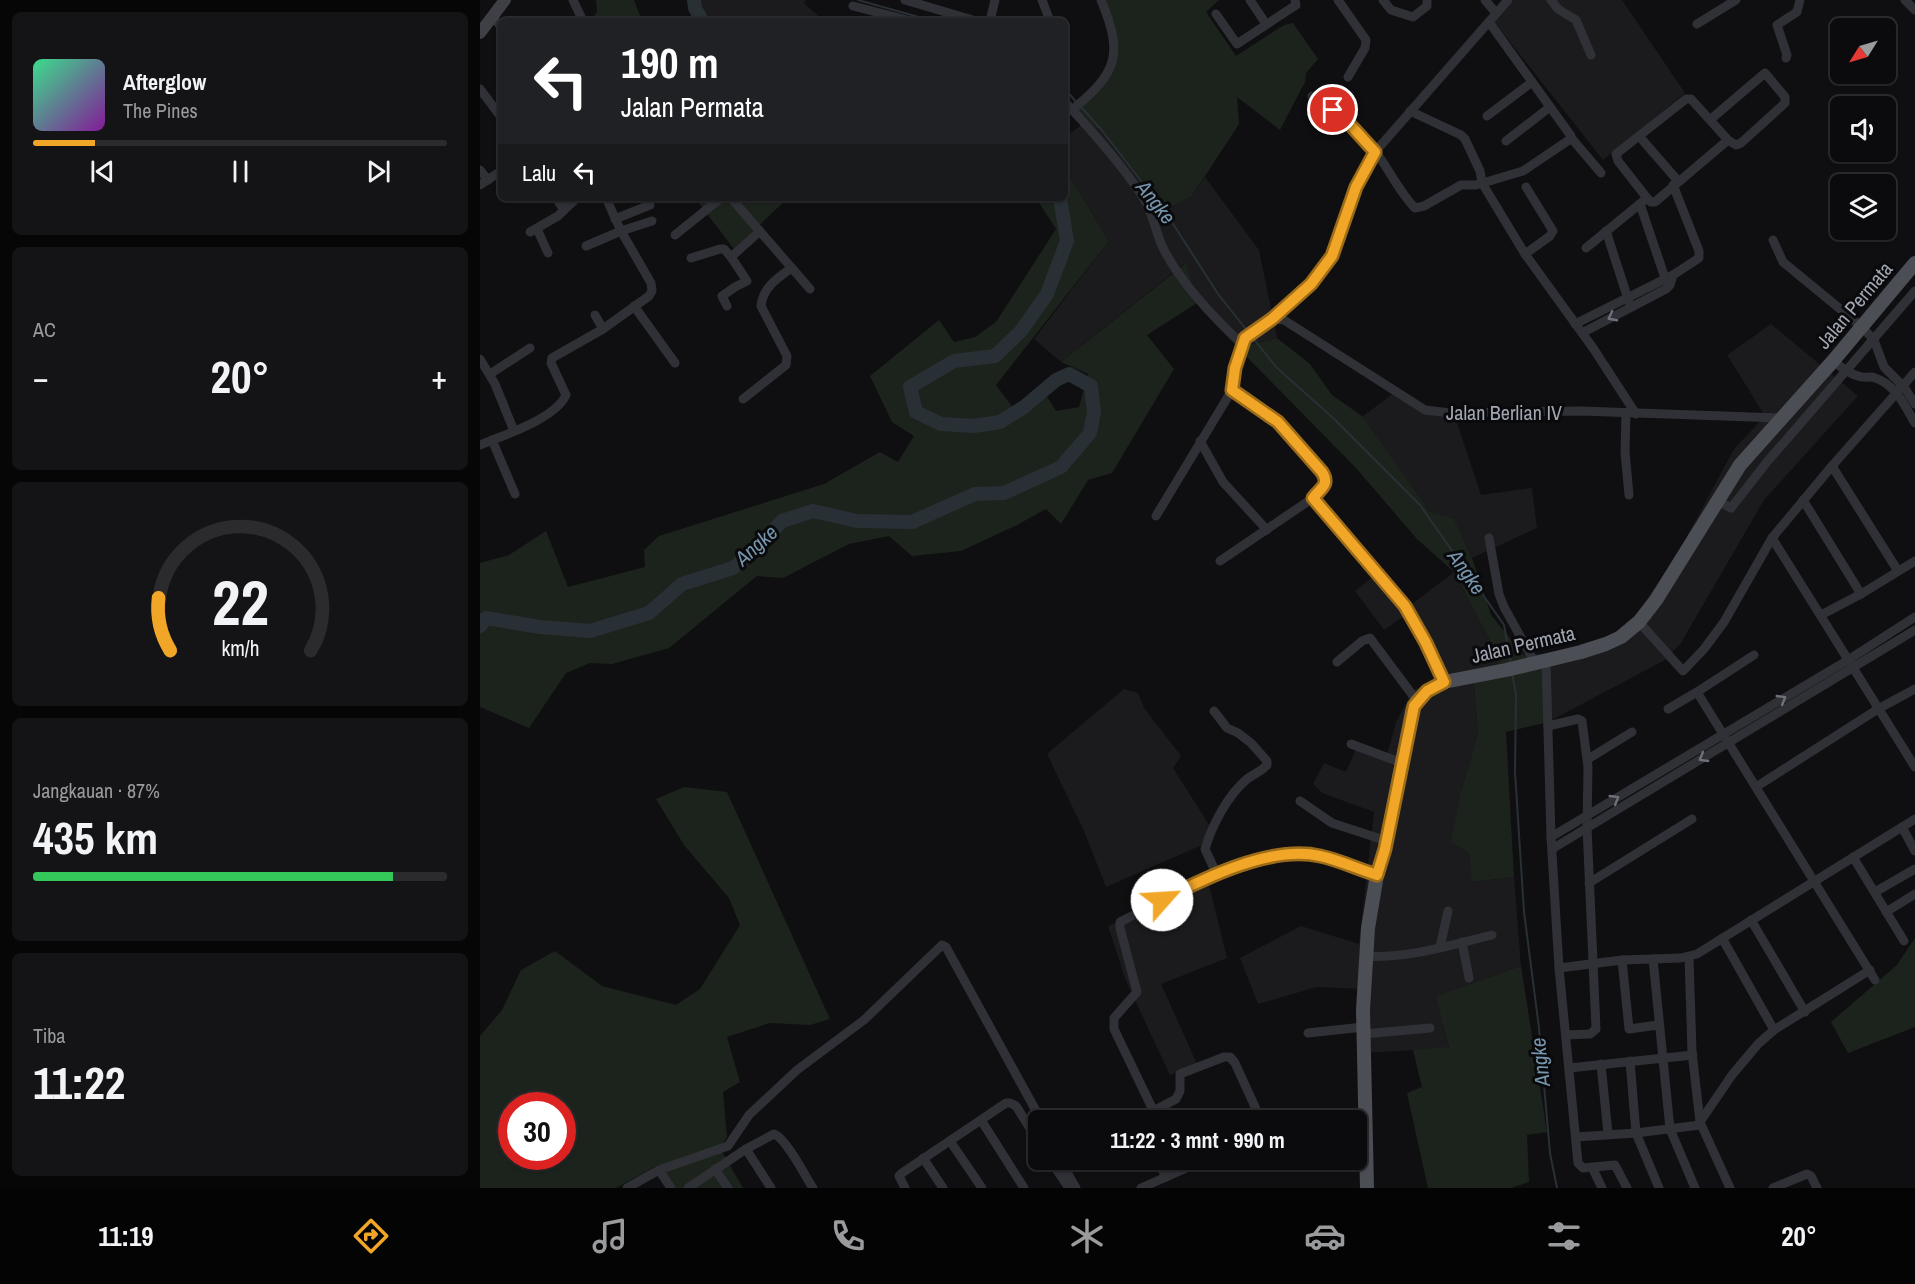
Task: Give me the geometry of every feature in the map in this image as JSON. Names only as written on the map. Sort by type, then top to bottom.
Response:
[{"type":"main road","points":[[480,33],[496,21],[505,0]]},
{"type":"main road","name":"Jalan Permata","points":[[1417,701],[1427,691],[1444,682],[1536,663],[1606,644],[1620,637],[1639,622],[1656,600],[1716,500],[1749,453],[1833,362],[1915,263]]},
{"type":"main road","points":[[1367,1188],[1363,1031],[1365,956],[1377,875],[1387,841],[1412,711],[1417,701]]},
{"type":"street","points":[[573,0],[582,18]]},
{"type":"street","points":[[904,0],[966,18]]},
{"type":"street","points":[[991,18],[995,0]]},
{"type":"street","points":[[1042,0],[1049,18]]},
{"type":"street","points":[[1075,108],[1100,86],[1113,62],[1114,39],[1110,21],[1101,0]]},
{"type":"street","points":[[1250,0],[1266,24]]},
{"type":"street","points":[[1216,14],[1237,44],[1296,5],[1295,0]]},
{"type":"street","points":[[1338,0],[1366,40],[1365,48],[1348,77]]},
{"type":"street","points":[[1383,0],[1391,10],[1413,17],[1427,6],[1427,0]]},
{"type":"street","points":[[1485,0],[1496,13]]},
{"type":"street","points":[[1156,516],[1232,390],[1235,368],[1244,341],[1311,284],[1332,256],[1356,187],[1375,152],[1508,0]]},
{"type":"street","points":[[1551,0],[1558,9],[1576,20],[1591,55]]},
{"type":"street","points":[[1697,24],[1718,12],[1719,3],[1736,0]]},
{"type":"street","points":[[1786,58],[1777,25],[1797,12],[1800,0]]},
{"type":"street","points":[[1905,0],[1915,10]]},
{"type":"street","points":[[853,6],[899,18]]},
{"type":"street","points":[[1489,22],[1570,134],[1523,165]]},
{"type":"street","points":[[1582,333],[1670,285],[1644,201],[1615,158],[1616,154],[1689,98],[1711,119],[1728,140],[1736,145],[1741,144],[1785,103],[1785,97],[1766,74],[1711,119]]},
{"type":"street","points":[[1487,116],[1532,82]]},
{"type":"street","points":[[480,89],[498,113]]},
{"type":"street","points":[[1312,96],[1345,119],[1375,152],[1415,208],[1424,206],[1461,185],[1476,185],[1523,171],[1569,140],[1573,140],[1601,173]]},
{"type":"street","points":[[1068,104],[1075,108],[1142,195],[1163,248],[1179,274],[1217,321],[1244,341]]},
{"type":"street","points":[[1506,141],[1550,107]]},
{"type":"street","points":[[1410,111],[1465,139],[1482,183],[1525,254],[1613,376],[1631,414],[1625,452],[1629,495]]},
{"type":"street","points":[[1575,324],[1626,296],[1669,277],[1697,260],[1700,255],[1676,183],[1639,136]]},
{"type":"street","points":[[1586,248],[1644,201],[1655,202],[1728,140]]},
{"type":"street","points":[[480,170],[484,182],[498,173]]},
{"type":"street","points":[[1525,254],[1550,236],[1552,231],[1526,187]]},
{"type":"street","points":[[558,201],[564,210]]},
{"type":"street","points":[[548,253],[534,231],[558,216],[574,201]]},
{"type":"street","points":[[480,445],[542,417],[565,398],[566,393],[551,363],[552,358],[603,329],[649,296],[652,288],[607,201]]},
{"type":"street","points":[[675,235],[717,201]]},
{"type":"street","points":[[734,201],[810,289]]},
{"type":"street","points":[[615,219],[650,205]]},
{"type":"street","points":[[586,246],[652,221]]},
{"type":"street","points":[[731,257],[760,231]]},
{"type":"street","points":[[1606,231],[1630,307]]},
{"type":"street","points":[[1773,240],[1783,262],[1862,327],[1874,340],[1884,367],[1915,404]]},
{"type":"street","points":[[691,258],[720,249],[724,249],[731,257],[747,281],[722,296],[727,306]]},
{"type":"street","points":[[743,399],[786,365],[787,356],[761,306],[765,291],[772,282],[790,268]]},
{"type":"street","points":[[1716,500],[1731,508],[1767,462],[1915,291]]},
{"type":"street","points":[[634,306],[675,363]]},
{"type":"street","points":[[595,315],[603,329]]},
{"type":"street","name":"Jalan Berlian IV","points":[[1272,319],[1284,320],[1425,410],[1450,413],[1581,411],[1780,418]]},
{"type":"street","points":[[490,374],[530,348]]},
{"type":"street","points":[[480,359],[490,374],[514,431]]},
{"type":"street","points":[[1833,362],[1863,378],[1872,377],[1901,390],[1915,423]]},
{"type":"street","points":[[1639,622],[1683,671],[1704,649],[1724,622],[1772,538],[1915,372]]},
{"type":"street","points":[[1220,561],[1313,498],[1325,484],[1326,478],[1278,422],[1232,390]]},
{"type":"street","points":[[1795,402],[1805,418]]},
{"type":"street","points":[[492,440],[514,494]]},
{"type":"street","points":[[1200,441],[1223,482],[1267,530]]},
{"type":"street","points":[[1832,466],[1898,571]]},
{"type":"street","points":[[1313,498],[1405,606],[1444,682]]},
{"type":"street","points":[[1803,500],[1861,594]]},
{"type":"street","points":[[1489,538],[1499,594],[1536,663],[1548,726],[1551,837],[1559,968],[1578,1166],[1615,1165],[1627,1188]]},
{"type":"street","points":[[1772,538],[1915,767]]},
{"type":"street","points":[[1821,615],[1915,561]]},
{"type":"street","points":[[1850,664],[1915,617]]},
{"type":"street","points":[[1551,837],[1726,738],[1850,664],[1915,630]]},
{"type":"street","points":[[1337,662],[1362,640],[1370,638],[1417,701]]},
{"type":"street","points":[[1668,709],[1754,655]]},
{"type":"street","points":[[1756,787],[1878,709],[1915,689]]},
{"type":"street","points":[[1697,692],[1875,980]]},
{"type":"street","points":[[1214,711],[1227,728],[1251,743],[1267,761],[1267,765],[1246,779],[1216,821],[1205,849],[1217,875]]},
{"type":"street","points":[[1548,726],[1578,719],[1582,721],[1588,759],[1588,883],[1596,1029],[1590,1034],[1566,1035]]},
{"type":"street","points":[[1588,759],[1632,732]]},
{"type":"street","points":[[1552,849],[1726,738]]},
{"type":"street","points":[[1351,744],[1401,763]]},
{"type":"street","points":[[1300,801],[1332,823],[1387,841]]},
{"type":"street","points":[[1588,883],[1692,819]]},
{"type":"street","points":[[1559,968],[1622,960],[1689,957],[1915,819]]},
{"type":"street","points":[[1902,827],[1915,851]]},
{"type":"street","points":[[1256,1109],[1230,1057],[1224,1057],[1180,1074],[1178,1096],[1153,1110],[1114,1029],[1114,1018],[1137,993],[1119,925],[1123,919],[1217,875],[1283,855],[1318,856],[1377,875]]},
{"type":"street","points":[[1853,857],[1904,941]]},
{"type":"street","points":[[1875,892],[1915,869]]},
{"type":"street","points":[[1886,912],[1915,894]]},
{"type":"street","points":[[1440,947],[1448,911]]},
{"type":"street","points":[[1751,920],[1805,1012]]},
{"type":"street","points":[[1365,956],[1413,953],[1492,935]]},
{"type":"street","points":[[1722,938],[1774,1030]]},
{"type":"street","points":[[1462,942],[1469,978]]},
{"type":"street","points":[[627,1188],[659,1170],[728,1146],[749,1115],[797,1070],[864,1020],[942,945],[1035,1110]]},
{"type":"street","points":[[1689,957],[1693,1055],[1700,1123],[1730,1188]]},
{"type":"street","points":[[1653,959],[1670,1129],[1695,1188]]},
{"type":"street","points":[[1622,960],[1629,1029],[1659,1025]]},
{"type":"street","points":[[1576,1137],[1636,1133],[1700,1123],[1746,1057],[1774,1030],[1870,970]]},
{"type":"street","points":[[1308,1034],[1430,1028]]},
{"type":"street","points":[[1569,1068],[1693,1055]]},
{"type":"street","points":[[1630,1061],[1636,1133],[1659,1188]]},
{"type":"street","points":[[1601,1064],[1608,1134]]},
{"type":"street","points":[[905,1188],[899,1176],[1006,1103],[1013,1104],[1028,1126]]},
{"type":"street","points":[[981,1120],[1024,1188]]},
{"type":"street","points":[[688,1188],[746,1149],[776,1134],[813,1188]]},
{"type":"street","points":[[950,1141],[982,1188]]},
{"type":"street","points":[[746,1149],[771,1188]]},
{"type":"street","points":[[923,1158],[943,1188]]},
{"type":"street","points":[[1592,1167],[1602,1188]]},
{"type":"street","points":[[715,1169],[728,1188]]},
{"type":"street","points":[[659,1170],[671,1188]]},
{"type":"street","points":[[1057,1170],[1069,1188]]},
{"type":"street","points":[[1066,1170],[1076,1188]]},
{"type":"street","points":[[1163,1170],[1166,1176]]},
{"type":"street","points":[[1141,1188],[1181,1170]]},
{"type":"street","points":[[1773,1188],[1807,1174],[1811,1176],[1817,1188]]},
{"type":"shaded area","points":[[596,0],[634,0],[641,18],[592,18],[597,12]]},
{"type":"shaded area","points":[[692,0],[806,0],[804,3],[821,18],[699,18]]},
{"type":"shaded area","points":[[1106,0],[1219,0],[1206,12],[1236,56],[1284,25],[1293,23],[1318,59],[1306,73],[1305,82],[1280,130],[1237,97],[1239,124],[1192,196],[1164,211],[1099,129],[1083,124],[1072,112],[1115,65],[1117,39]]},
{"type":"shaded area","points":[[1510,0],[1622,0],[1685,93],[1603,160],[1492,19]]},
{"type":"shaded area","points":[[1083,124],[1099,129],[1164,211],[1192,196],[1205,177],[1259,250],[1277,338],[1238,348],[1197,303],[1185,263],[1061,362],[1034,339],[1109,241],[1068,174],[1068,135]]},
{"type":"shaded area","points":[[1068,174],[1109,241],[996,385],[1014,409],[1043,390],[1056,411],[1079,407],[1088,374],[1061,362],[1186,263],[1197,303],[1147,335],[1174,369],[1112,473],[1088,480],[1061,524],[1046,509],[961,551],[912,556],[889,536],[849,544],[783,578],[757,576],[669,648],[612,664],[590,663],[566,673],[529,728],[480,707],[480,563],[509,555],[546,531],[568,587],[645,567],[644,550],[659,536],[824,484],[880,452],[898,462],[914,436],[892,422],[870,376],[939,320],[954,342],[975,337],[996,322],[1056,229],[1038,201],[1068,201]]},
{"type":"shaded area","points":[[697,201],[785,201],[734,249]]},
{"type":"shaded area","points":[[1771,324],[1858,396],[1764,500],[1681,643],[1665,660],[1548,722],[1546,654],[1609,637],[1636,614],[1672,564],[1734,449],[1765,416],[1727,355]]},
{"type":"shaded area","points":[[1277,338],[1310,364],[1332,395],[1362,416],[1430,512],[1454,519],[1472,558],[1491,615],[1524,655],[1546,654],[1548,722],[1506,732],[1514,877],[1472,882],[1469,853],[1451,842],[1461,792],[1478,733],[1473,673],[1501,662],[1454,572],[1417,539],[1356,468],[1238,348]]},
{"type":"shaded area","points":[[1395,392],[1428,409],[1453,411],[1481,495],[1532,488],[1537,528],[1472,558],[1454,520],[1430,512],[1362,417]]},
{"type":"shaded area","points":[[1454,572],[1501,662],[1473,673],[1478,733],[1461,792],[1473,882],[1514,877],[1521,966],[1437,996],[1449,1048],[1362,1053],[1363,989],[1317,987],[1258,1004],[1240,958],[1301,926],[1359,944],[1374,812],[1322,793],[1313,784],[1324,763],[1346,772],[1356,749],[1386,759],[1396,722],[1413,690],[1439,679],[1406,615],[1384,630],[1355,591],[1376,574],[1404,610]]},
{"type":"shaded area","points":[[1124,689],[1138,693],[1144,708],[1181,756],[1173,768],[1211,828],[1202,845],[1106,887],[1084,831],[1047,754]]},
{"type":"shaded area","points":[[684,787],[727,792],[830,1019],[810,1025],[770,1023],[727,1037],[740,1082],[723,1092],[727,1137],[720,1148],[743,1188],[673,1188],[658,1165],[616,1188],[480,1188],[480,1036],[502,1010],[521,970],[555,951],[602,986],[676,1005],[700,989],[740,925],[729,898],[684,845],[656,799]]},
{"type":"shaded area","points":[[1208,881],[1227,958],[1161,984],[1197,1064],[1170,1075],[1126,981],[1108,926]]},
{"type":"shaded area","points":[[1915,938],[1915,1027],[1848,1053],[1831,1022],[1897,965]]},
{"type":"shaded area","points":[[1521,966],[1547,1132],[1527,1135],[1529,1182],[1511,1188],[1428,1188],[1407,1093],[1422,1087],[1413,1050],[1449,1047],[1436,996]]},
{"type":"waterway","name":"Angke","points":[[694,0],[700,18]]},
{"type":"waterway","name":"Angke","points":[[858,0],[922,18]]},
{"type":"waterway","name":"Angke","points":[[1068,92],[1077,103]]},
{"type":"waterway","name":"Angke","points":[[1081,107],[1168,216],[1218,294],[1249,333]]},
{"type":"waterway","name":"Angke","points":[[480,626],[486,618],[540,627],[590,631],[649,613],[682,584],[733,568],[758,547],[782,521],[813,511],[857,521],[912,522],[975,494],[1004,493],[1061,467],[1090,433],[1094,412],[1091,386],[1069,374],[1056,380],[1024,407],[1000,422],[974,426],[941,424],[916,412],[910,387],[954,361],[995,356],[1021,331],[1047,294],[1067,241],[1060,201]]},
{"type":"waterway","name":"Angke","points":[[1253,338],[1276,367],[1332,417],[1420,505],[1504,625],[1511,664]]},
{"type":"waterway","name":"Angke","points":[[1512,673],[1516,695],[1515,772],[1524,912],[1539,1028],[1550,1153],[1557,1188]]},
{"type":"route","points":[[1162,900],[1233,869],[1283,855],[1318,856],[1377,875],[1385,849],[1412,711],[1417,701],[1427,691],[1444,682],[1405,606],[1313,498],[1325,484],[1326,478],[1322,472],[1278,422],[1232,390],[1235,368],[1245,338],[1272,319],[1311,284],[1332,256],[1356,187],[1375,152],[1345,119],[1333,110]]}]
